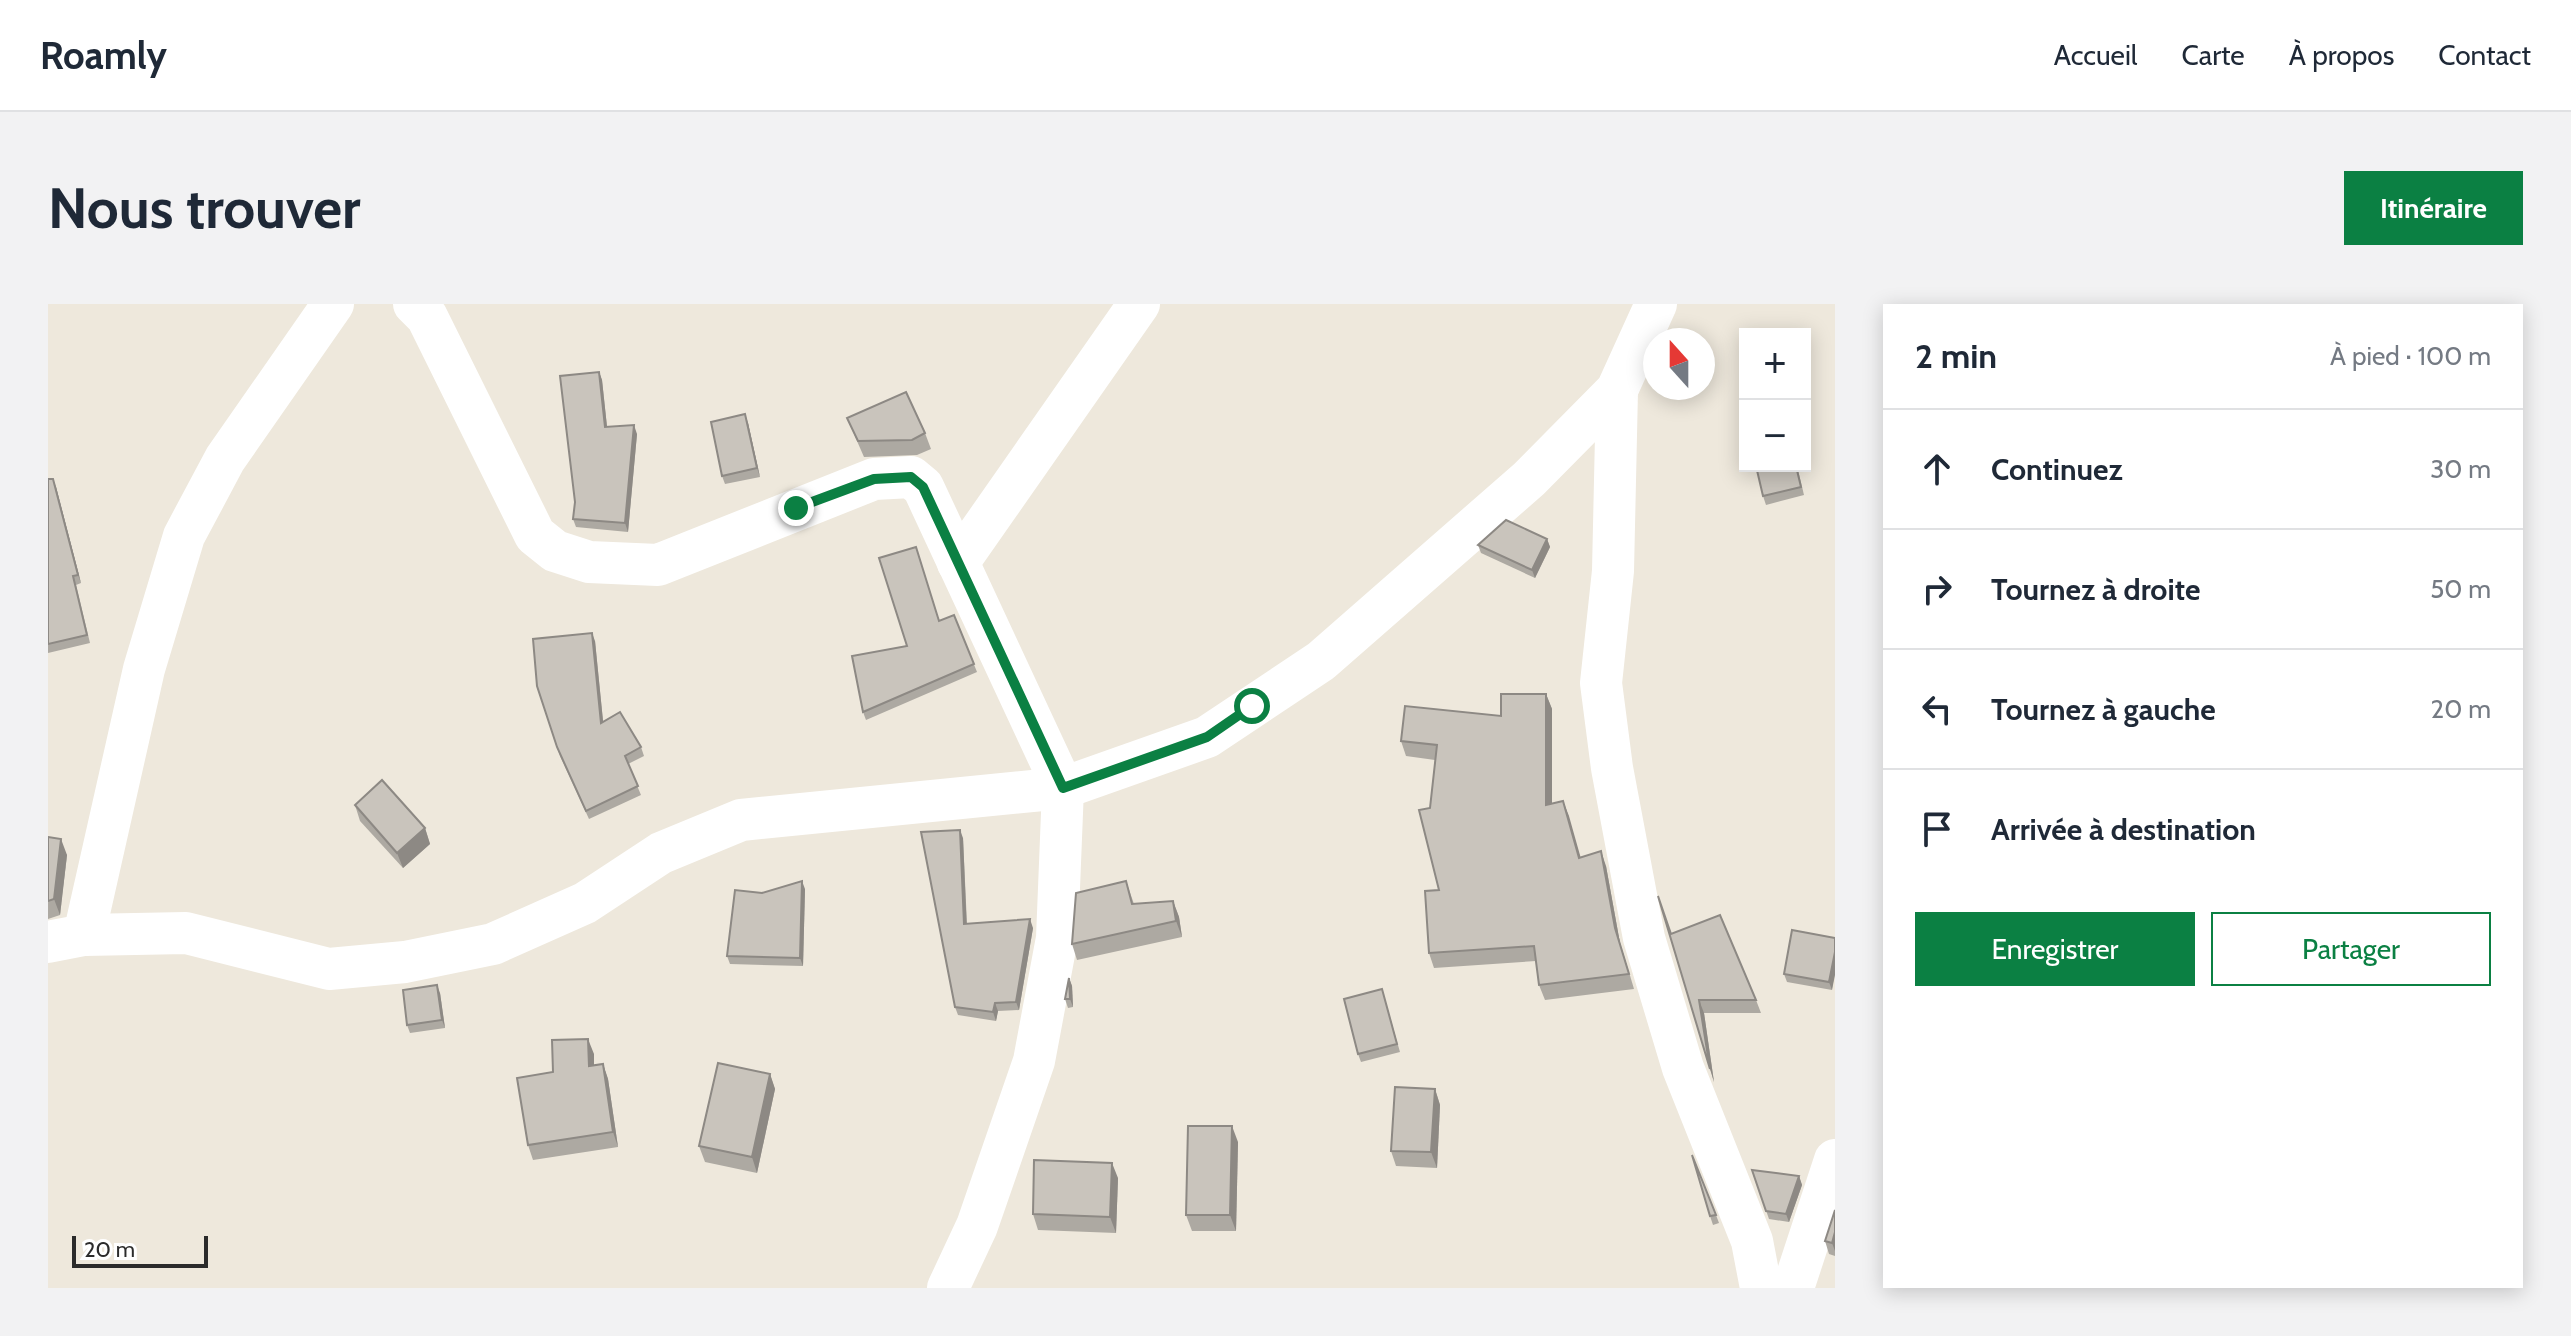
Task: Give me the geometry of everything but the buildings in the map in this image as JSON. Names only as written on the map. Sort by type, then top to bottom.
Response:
[{"type":"street","points":[[333,304],[225,459],[184,536],[66,939],[186,933],[329,969],[405,962],[493,944],[585,903],[661,853],[741,820],[1063,788],[1207,737],[1321,661],[1529,479],[1617,390],[1656,304]]},
{"type":"street","points":[[414,304],[427,317],[535,535],[555,551],[589,562],[658,565],[874,479],[911,477],[923,487],[1063,788],[1057,938],[1034,1061],[977,1226],[948,1288]]},
{"type":"street","points":[[958,563],[1139,304]]},
{"type":"street","points":[[1617,390],[1613,571],[1601,683],[1612,768],[1644,938],[1683,1068],[1752,1241],[1761,1288]]},
{"type":"street","points":[[1793,1288],[1835,1160]]},
{"type":"route","points":[[796,508],[874,479],[911,477],[923,487],[1063,788],[1207,737],[1252,706]]}]
